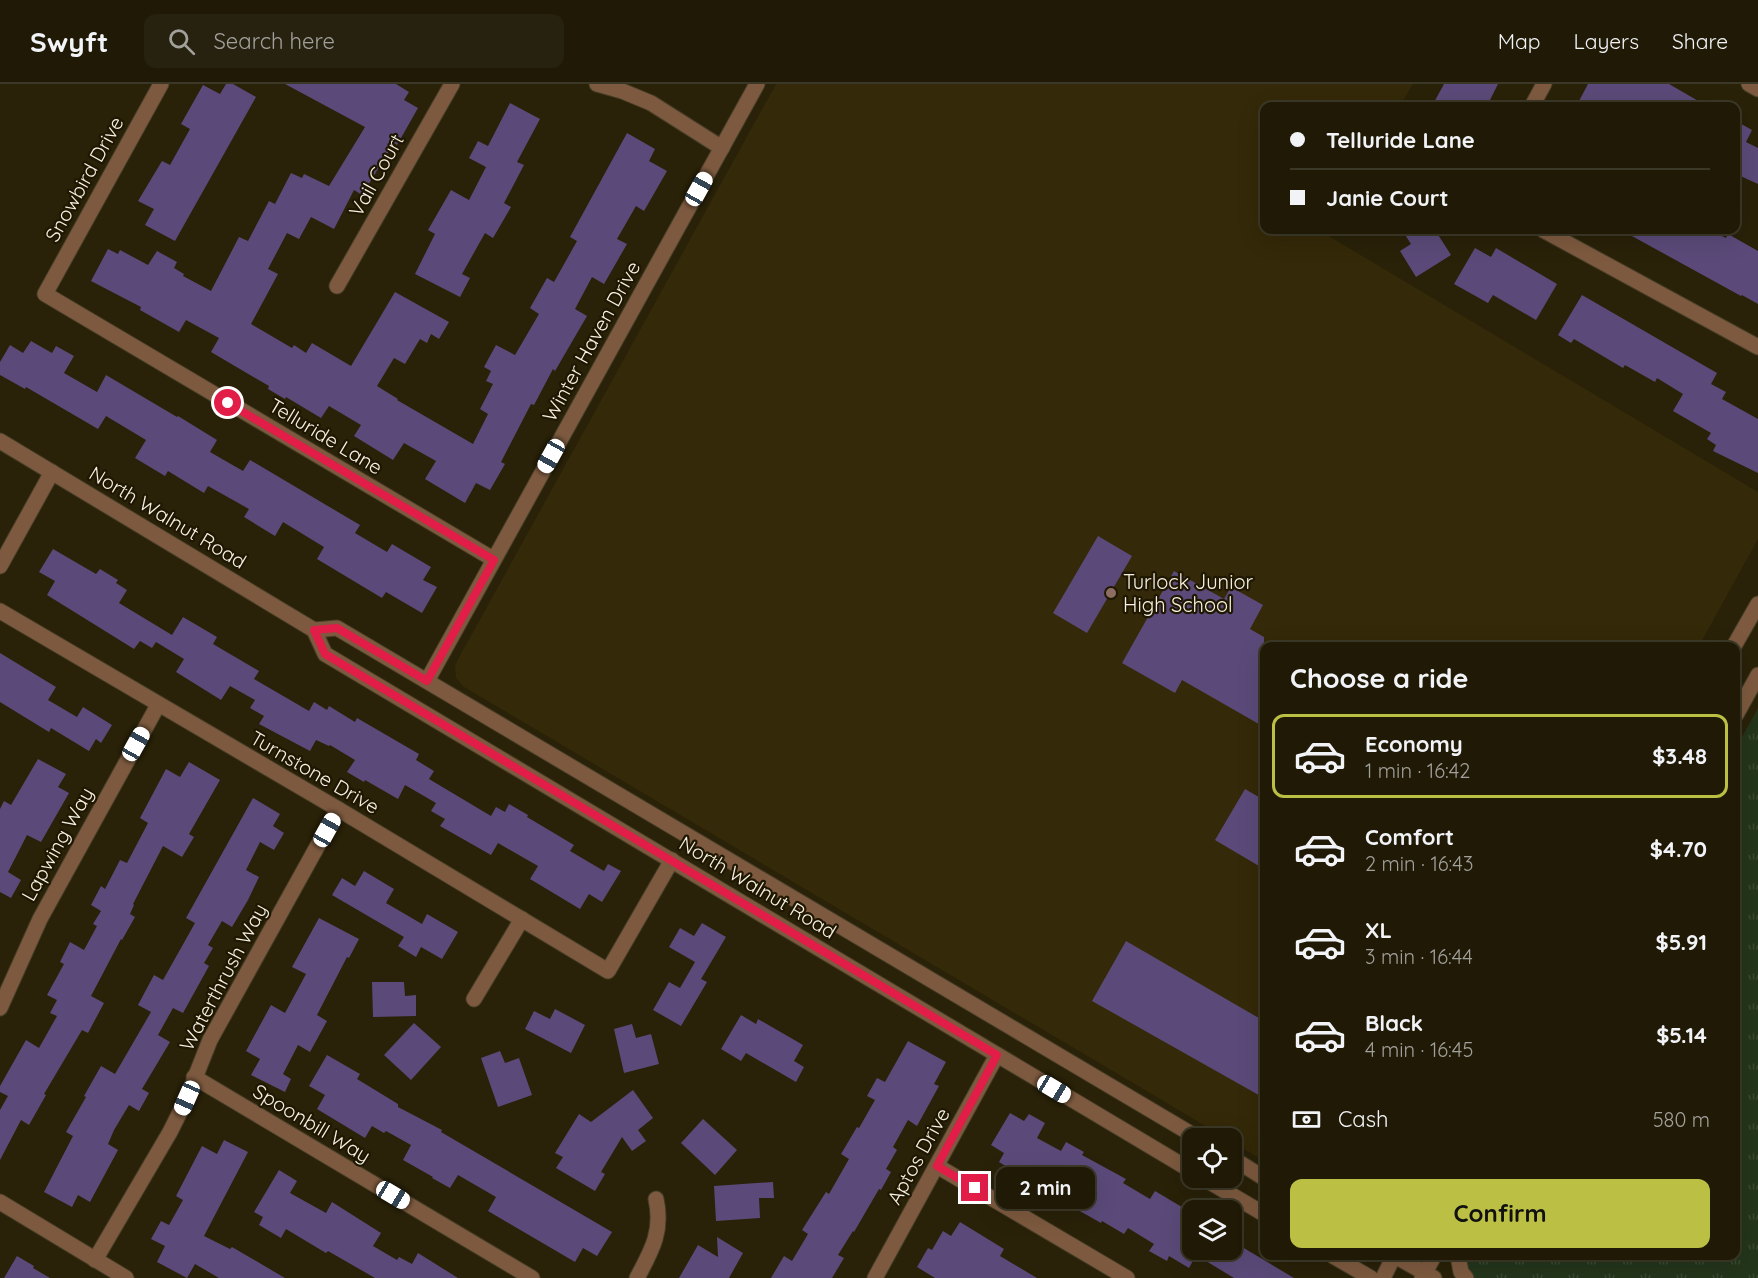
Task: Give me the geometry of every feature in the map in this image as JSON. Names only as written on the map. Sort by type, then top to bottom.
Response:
[{"type":"street","name":"Snowbird Drive","points":[[45,294],[161,84]]},
{"type":"street","name":"Vail Court","points":[[338,286],[452,84]]},
{"type":"street","points":[[597,84],[651,103],[722,148]]},
{"type":"street","name":"Winter Haven Drive","points":[[427,681],[757,84]]},
{"type":"street","points":[[1534,102],[1544,84]]},
{"type":"street","points":[[1749,84],[1758,89]]},
{"type":"street","points":[[1550,234],[1758,347]]},
{"type":"street","name":"Telluride Lane","points":[[45,294],[494,560]]},
{"type":"street","name":"North Walnut Road","points":[[0,441],[314,630],[325,654],[1182,1165]]},
{"type":"street","points":[[0,566],[52,472]]},
{"type":"street","points":[[1736,642],[1758,604]]},
{"type":"street","name":"Turnstone Drive","points":[[0,611],[338,809],[608,971],[672,860]]},
{"type":"street","name":"North Walnut Road","points":[[314,630],[337,628],[1182,1129]]},
{"type":"street","points":[[1740,708],[1758,675]]},
{"type":"street","name":"Lapwing Way","points":[[0,1008],[39,919],[158,705]]},
{"type":"street","name":"Waterthrush Way","points":[[95,1260],[170,1132],[218,1025],[338,809]]},
{"type":"street","points":[[474,999],[522,919]]},
{"type":"street","name":"Aptos Drive","points":[[875,1278],[997,1055]]},
{"type":"street","name":"Spoonbill Way","points":[[195,1077],[532,1278]]},
{"type":"street","points":[[1242,1164],[1260,1176]]},
{"type":"street","points":[[937,1166],[1127,1278]]},
{"type":"street","points":[[1220,1188],[1260,1212]]},
{"type":"street","points":[[637,1278],[650,1255],[658,1231],[656,1199]]},
{"type":"street","points":[[0,1202],[126,1278]]},
{"type":"street","points":[[1341,1260],[1371,1278]]},
{"type":"street","points":[[1383,1278],[1393,1260]]},
{"type":"street","points":[[1401,1260],[1427,1276],[1433,1260]]},
{"type":"street","points":[[1459,1260],[1461,1272],[1466,1278]]},
{"type":"shaded area","name":"Turlock Junior High School","points":[[776,84],[1413,84],[1402,102],[1260,102],[1260,234],[1328,234],[1758,492],[1758,539],[1701,642],[1260,642],[1260,1159],[1242,1148],[1242,1128],[1209,1128],[464,687],[456,678],[455,666]]},
{"type":"green space","points":[[1758,708],[1758,1278],[1474,1278],[1468,1271],[1465,1260],[1740,1260],[1740,741]]},
{"type":"building","points":[[226,84],[233,84],[256,97],[175,241],[145,225],[154,209],[138,201],[162,161],[170,165],[190,129],[181,124],[203,85],[220,94]]},
{"type":"building","points":[[285,84],[396,84],[409,92],[404,100],[418,108],[397,145],[394,143],[362,195],[354,190],[334,229],[311,217],[299,239],[287,233],[268,269],[278,274],[251,324],[292,348],[294,345],[306,353],[312,343],[351,366],[395,292],[449,322],[439,339],[431,334],[427,343],[420,339],[405,364],[394,358],[377,386],[473,444],[488,414],[480,409],[493,384],[486,381],[491,371],[484,367],[496,345],[515,355],[539,314],[530,308],[547,278],[554,282],[577,241],[570,237],[627,133],[655,149],[649,161],[667,171],[644,211],[636,206],[617,239],[627,244],[604,284],[592,277],[575,309],[587,316],[555,371],[553,369],[534,405],[531,404],[501,462],[505,464],[490,490],[476,483],[465,503],[425,479],[436,461],[404,443],[393,460],[354,436],[361,425],[329,406],[321,418],[268,389],[269,386],[211,352],[219,338],[186,320],[179,332],[140,310],[141,307],[91,281],[108,249],[118,254],[120,250],[148,265],[157,251],[177,262],[174,268],[184,274],[183,276],[211,291],[239,237],[248,241],[269,201],[275,204],[291,173],[302,178],[304,174],[329,186],[365,127]]},
{"type":"building","points":[[1444,84],[1498,84],[1489,102],[1434,102]]},
{"type":"building","points":[[1588,84],[1669,84],[1700,102],[1581,102],[1579,101]]},
{"type":"building","points":[[510,103],[540,119],[517,162],[524,165],[504,203],[511,207],[493,238],[485,233],[462,274],[470,278],[460,297],[415,274],[435,234],[428,230],[451,190],[469,200],[486,167],[469,158],[478,141],[488,146]]},
{"type":"building","points":[[1740,123],[1752,130],[1746,142],[1758,148],[1758,184],[1740,176]]},
{"type":"building","points":[[1405,234],[1438,234],[1451,255],[1416,277],[1400,251],[1411,244]]},
{"type":"building","points":[[1628,234],[1718,234],[1726,238],[1728,234],[1758,251],[1758,304]]},
{"type":"building","points":[[1475,248],[1491,257],[1496,248],[1557,284],[1536,320],[1493,295],[1488,303],[1454,284]]},
{"type":"building","points":[[1582,295],[1717,373],[1711,384],[1726,392],[1722,399],[1758,419],[1758,473],[1713,451],[1716,445],[1707,439],[1711,433],[1673,411],[1683,394],[1657,378],[1655,382],[1625,365],[1623,368],[1574,339],[1571,343],[1558,335]]},
{"type":"building","points":[[31,341],[52,353],[56,346],[74,356],[64,373],[97,392],[106,375],[217,440],[210,452],[243,471],[250,460],[360,525],[355,533],[387,552],[392,544],[431,567],[423,580],[437,587],[422,613],[386,592],[382,598],[317,559],[324,547],[283,522],[275,536],[244,517],[249,509],[208,486],[204,493],[168,471],[165,476],[135,458],[146,440],[106,416],[98,429],[26,387],[25,389],[0,375],[0,362],[10,345],[23,353]]},
{"type":"building","points":[[1098,536],[1132,556],[1087,633],[1053,613]]},
{"type":"building","points":[[53,549],[96,574],[100,569],[118,580],[116,583],[127,590],[119,603],[172,635],[183,617],[217,637],[213,644],[259,671],[254,679],[309,711],[314,702],[327,710],[329,706],[355,722],[357,718],[419,754],[416,760],[434,771],[429,779],[491,816],[496,807],[505,812],[509,804],[574,845],[570,851],[604,871],[608,864],[621,871],[602,902],[589,894],[580,909],[530,879],[538,866],[498,843],[491,855],[440,826],[445,819],[431,811],[436,803],[405,785],[398,799],[365,780],[364,782],[347,772],[355,760],[330,745],[316,740],[310,751],[259,724],[264,716],[250,708],[255,700],[230,686],[221,700],[176,672],[184,659],[156,642],[152,648],[140,641],[134,649],[47,595],[55,581],[39,572]]},
{"type":"building","points":[[1174,571],[1224,599],[1231,587],[1263,605],[1250,629],[1264,637],[1264,642],[1260,642],[1260,725],[1182,680],[1175,693],[1122,663]]},
{"type":"building","points":[[0,653],[56,687],[48,700],[77,717],[83,707],[112,725],[101,743],[96,739],[89,751],[51,728],[49,732],[0,702]]},
{"type":"building","points":[[38,759],[66,774],[58,787],[69,793],[41,842],[27,835],[8,872],[21,880],[11,898],[0,892],[0,809],[4,801],[11,805]]},
{"type":"building","points":[[189,762],[220,780],[189,834],[194,837],[182,857],[163,846],[133,904],[130,914],[135,917],[91,996],[104,1003],[88,1033],[82,1030],[44,1094],[46,1095],[29,1125],[21,1120],[0,1160],[0,1110],[8,1096],[0,1092],[0,1086],[26,1040],[39,1048],[57,1016],[50,1013],[57,1000],[47,995],[64,964],[60,962],[70,942],[84,950],[97,926],[93,924],[101,911],[91,905],[101,886],[105,889],[120,860],[127,863],[148,823],[140,818],[166,769],[180,777]]},
{"type":"building","points":[[1245,789],[1260,798],[1260,867],[1215,840]]},
{"type":"building","points":[[253,798],[280,814],[273,826],[284,833],[274,850],[260,842],[246,870],[259,877],[248,900],[232,927],[222,921],[208,945],[213,948],[204,963],[209,966],[183,1013],[173,1008],[158,1035],[170,1042],[142,1089],[149,1093],[139,1111],[129,1105],[114,1130],[108,1144],[118,1150],[90,1202],[78,1195],[72,1207],[44,1192],[73,1136],[66,1132],[101,1066],[115,1074],[151,1012],[138,1005],[154,975],[163,980],[195,923],[186,918]]},
{"type":"building","points":[[364,871],[394,889],[386,903],[422,924],[427,914],[458,932],[442,959],[421,947],[416,957],[398,946],[404,937],[332,895],[342,878],[355,886]]},
{"type":"building","points":[[319,918],[359,939],[317,1015],[327,1021],[310,1052],[298,1045],[283,1074],[291,1079],[285,1092],[251,1075],[260,1059],[246,1051],[271,1005],[285,1013],[306,974],[292,967]]},
{"type":"building","points":[[702,923],[726,937],[701,979],[707,982],[681,1026],[653,1010],[669,982],[680,988],[695,962],[669,947],[680,928],[694,936]]},
{"type":"building","points":[[1126,941],[1260,1019],[1260,1096],[1092,1001]]},
{"type":"building","points":[[372,982],[404,982],[405,996],[416,995],[416,1016],[373,1017]]},
{"type":"building","points":[[555,1009],[585,1025],[571,1053],[525,1029],[534,1011],[550,1019]]},
{"type":"building","points":[[741,1015],[756,1024],[758,1019],[803,1045],[794,1061],[804,1067],[796,1082],[746,1053],[741,1061],[721,1049]]},
{"type":"building","points":[[414,1023],[441,1047],[411,1080],[384,1055]]},
{"type":"building","points":[[632,1024],[636,1038],[651,1034],[659,1064],[624,1073],[614,1029]]},
{"type":"building","points":[[908,1041],[946,1062],[934,1084],[939,1086],[917,1126],[908,1120],[893,1147],[897,1150],[886,1169],[891,1172],[838,1255],[844,1258],[832,1278],[771,1278],[784,1256],[792,1261],[808,1234],[802,1230],[826,1192],[829,1194],[849,1159],[841,1154],[875,1100],[867,1096],[877,1078],[885,1082]]},
{"type":"building","points":[[500,1051],[505,1063],[519,1058],[532,1095],[498,1107],[481,1058]]},
{"type":"building","points":[[327,1055],[360,1074],[357,1079],[398,1104],[398,1107],[442,1130],[441,1132],[612,1232],[597,1256],[583,1248],[575,1262],[488,1211],[496,1197],[458,1175],[450,1188],[403,1160],[411,1145],[372,1126],[365,1138],[317,1109],[325,1095],[309,1086]]},
{"type":"building","points":[[633,1090],[653,1118],[638,1130],[646,1141],[632,1151],[622,1137],[601,1172],[605,1174],[595,1191],[556,1168],[563,1157],[555,1153],[579,1114],[591,1122]]},
{"type":"building","points":[[1010,1113],[1024,1121],[1029,1114],[1045,1123],[1037,1138],[1061,1151],[1066,1142],[1084,1152],[1082,1155],[1126,1179],[1123,1183],[1150,1199],[1155,1191],[1182,1207],[1182,1260],[1193,1260],[1189,1268],[1169,1256],[1167,1261],[1149,1251],[1154,1244],[1128,1228],[1124,1234],[1102,1221],[1101,1223],[1078,1210],[1081,1204],[1040,1180],[1037,1185],[999,1162],[1004,1153],[991,1145]]},
{"type":"building","points":[[703,1119],[737,1150],[715,1175],[681,1143]]},
{"type":"building","points":[[224,1140],[248,1152],[204,1236],[230,1249],[232,1247],[285,1278],[219,1278],[195,1264],[187,1278],[157,1262],[165,1246],[151,1239],[161,1221],[169,1225],[183,1200],[176,1196],[202,1146],[217,1154]]},
{"type":"building","points":[[279,1170],[297,1181],[290,1193],[326,1213],[332,1202],[381,1233],[373,1246],[397,1260],[399,1257],[412,1264],[418,1253],[458,1278],[375,1278],[286,1229],[281,1238],[259,1225],[263,1217],[254,1212]]},
{"type":"building","points":[[773,1182],[774,1198],[759,1198],[760,1218],[716,1221],[714,1186]]},
{"type":"building","points":[[960,1222],[1004,1249],[1000,1256],[1037,1278],[935,1278],[917,1267],[928,1248],[932,1250],[943,1231],[951,1236]]},
{"type":"building","points":[[717,1237],[743,1253],[729,1278],[679,1278],[698,1245],[718,1257]]},
{"type":"building","points":[[1242,1247],[1260,1258],[1260,1260],[1294,1278],[1234,1278],[1204,1260],[1242,1260]]},
{"type":"building","points":[[17,1256],[34,1266],[33,1268],[50,1278],[4,1278]]},
{"type":"place","name":"Turlock Junior High School","points":[[1111,593]]},
{"type":"route","points":[[228,403],[494,560],[427,681],[337,628],[314,630],[325,654],[997,1055],[937,1166],[975,1188]]}]
